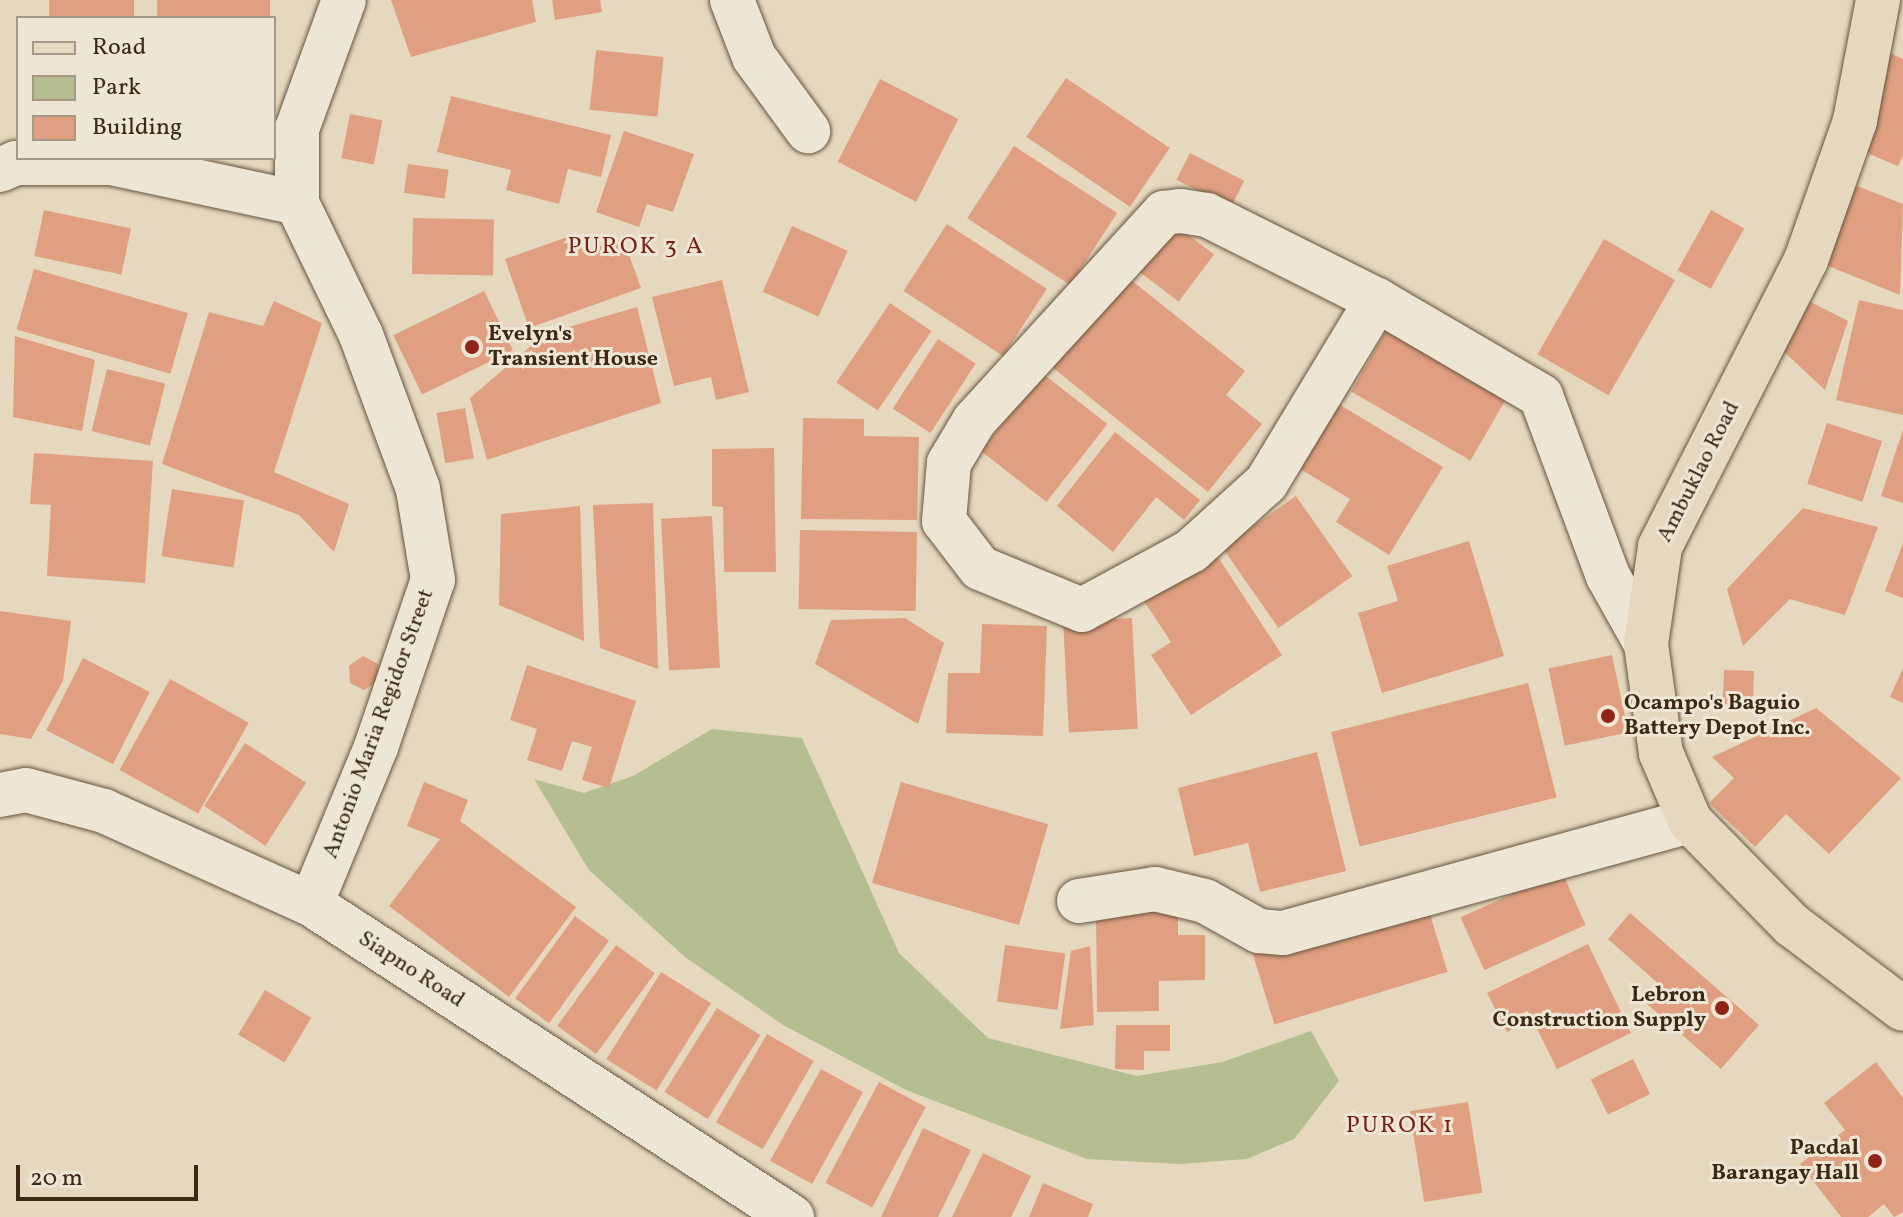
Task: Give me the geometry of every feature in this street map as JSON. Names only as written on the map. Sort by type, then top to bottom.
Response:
[{"type":"main road","name":"Ambuklao Road","points":[[1878,0],[1855,121],[1806,260],[1660,547],[1646,644],[1661,753],[1690,821],[1792,925],[1903,1009]]},
{"type":"street","name":"Antonio Maria Regidor Street","points":[[311,904],[376,747],[433,580],[418,489],[361,335],[297,203],[297,129],[344,0]]},
{"type":"street","points":[[732,0],[754,57],[808,131]]},
{"type":"street","points":[[0,170],[16,163],[111,163],[297,203]]},
{"type":"street","points":[[1377,300],[1266,483],[1191,551],[1082,610],[980,568],[944,521],[949,463],[974,421],[1164,213],[1207,215],[1377,300],[1541,396],[1608,576],[1646,644]]},
{"type":"street","name":"Siapno Road","points":[[0,795],[26,790],[104,811],[311,904],[792,1217]]},
{"type":"street","points":[[1079,901],[1155,889],[1205,901],[1259,931],[1283,933],[1690,821]]},
{"type":"green space","points":[[712,729],[802,738],[899,953],[988,1038],[1137,1076],[1222,1062],[1311,1031],[1339,1081],[1294,1139],[1247,1159],[1180,1164],[1087,1159],[906,1090],[783,1025],[685,957],[589,870],[534,779],[584,793],[633,776]]},
{"type":"building","points":[[49,0],[134,0],[134,16],[49,16]]},
{"type":"building","points":[[157,0],[270,0],[270,16],[157,16]]},
{"type":"building","points":[[391,0],[532,0],[536,22],[411,57]]},
{"type":"building","points":[[552,0],[600,0],[602,12],[555,20]]},
{"type":"building","points":[[596,50],[664,57],[657,117],[590,110]]},
{"type":"building","points":[[1888,52],[1903,59],[1903,156],[1898,166],[1848,145]]},
{"type":"building","points":[[1066,78],[1170,148],[1130,207],[1026,137]]},
{"type":"building","points":[[880,79],[958,119],[916,202],[838,162]]},
{"type":"building","points":[[451,96],[611,135],[601,177],[568,169],[559,204],[506,190],[511,170],[437,152]]},
{"type":"building","points":[[350,114],[382,120],[374,164],[341,158]]},
{"type":"building","points":[[624,131],[694,154],[673,212],[647,204],[639,227],[596,212]]},
{"type":"building","points":[[1014,146],[1117,213],[1070,285],[967,218]]},
{"type":"building","points":[[1190,153],[1244,181],[1231,207],[1176,180]]},
{"type":"building","points":[[408,164],[449,170],[445,198],[404,193]]},
{"type":"building","points":[[1852,184],[1903,204],[1900,295],[1821,263]]},
{"type":"building","points":[[44,210],[131,229],[121,274],[34,256]]},
{"type":"building","points":[[1711,210],[1744,228],[1711,289],[1678,270]]},
{"type":"building","points":[[413,218],[494,219],[493,275],[412,274]]},
{"type":"building","points":[[947,224],[1047,289],[1003,356],[903,291]]},
{"type":"building","points":[[1175,225],[1214,254],[1179,302],[1139,272]]},
{"type":"building","points":[[792,226],[848,251],[818,317],[763,292]]},
{"type":"building","points":[[576,234],[583,252],[623,238],[641,288],[529,328],[505,259]]},
{"type":"building","points":[[1604,239],[1675,280],[1609,395],[1538,354]]},
{"type":"building","points":[[34,269],[188,313],[170,374],[17,330]]},
{"type":"building","points":[[1121,272],[1245,371],[1226,395],[1262,424],[1208,492],[1048,364]]},
{"type":"building","points":[[722,280],[749,392],[716,400],[711,377],[674,386],[652,297]]},
{"type":"building","points":[[484,291],[513,350],[422,395],[393,335]]},
{"type":"building","points":[[1803,298],[1848,321],[1825,390],[1781,349]]},
{"type":"building","points":[[1859,300],[1903,310],[1903,415],[1836,400]]},
{"type":"building","points":[[274,301],[322,323],[274,472],[349,504],[334,552],[299,515],[162,464],[209,312],[263,326]]},
{"type":"building","points":[[890,303],[931,331],[878,411],[836,383]]},
{"type":"building","points":[[637,307],[661,403],[487,460],[470,398],[545,334]]},
{"type":"building","points":[[1390,324],[1510,393],[1471,461],[1351,392]]},
{"type":"building","points":[[15,336],[95,360],[82,431],[13,417]]},
{"type":"building","points":[[938,339],[976,364],[931,433],[893,409]]},
{"type":"building","points":[[107,369],[165,384],[150,446],[92,431]]},
{"type":"building","points":[[1042,373],[1107,424],[1046,502],[981,451]]},
{"type":"building","points":[[1337,403],[1443,467],[1389,555],[1336,522],[1350,499],[1297,467]]},
{"type":"building","points":[[465,408],[474,458],[445,463],[436,413]]},
{"type":"building","points":[[803,418],[864,419],[864,436],[919,437],[917,520],[801,519]]},
{"type":"building","points":[[1827,423],[1882,441],[1862,502],[1807,484]]},
{"type":"building","points":[[1903,430],[1903,503],[1881,496]]},
{"type":"building","points":[[1115,432],[1200,500],[1184,520],[1156,497],[1113,552],[1057,506]]},
{"type":"building","points":[[774,448],[776,572],[724,572],[723,507],[712,506],[712,449]]},
{"type":"building","points":[[34,453],[153,461],[145,583],[47,576],[51,505],[30,504]]},
{"type":"building","points":[[172,489],[244,500],[233,568],[161,556]]},
{"type":"building","points":[[1296,496],[1352,576],[1278,628],[1222,548]]},
{"type":"building","points":[[653,503],[658,669],[600,648],[593,505]]},
{"type":"building","points":[[580,506],[584,641],[499,605],[501,514]]},
{"type":"building","points":[[1803,508],[1878,527],[1845,615],[1790,599],[1743,646],[1727,589]]},
{"type":"building","points":[[712,516],[720,668],[669,670],[661,519]]},
{"type":"building","points":[[800,530],[917,532],[916,611],[799,609]]},
{"type":"building","points":[[1469,541],[1504,656],[1382,693],[1358,613],[1398,601],[1387,566]]},
{"type":"building","points":[[1903,543],[1903,598],[1885,591]]},
{"type":"building","points":[[1214,551],[1282,655],[1191,715],[1151,655],[1171,642],[1142,598]]},
{"type":"building","points":[[0,611],[71,621],[63,681],[31,739],[0,734]]},
{"type":"building","points":[[905,618],[944,643],[918,724],[815,664],[831,620]]},
{"type":"building","points":[[1132,618],[1138,729],[1069,732],[1063,622]]},
{"type":"building","points":[[982,624],[1047,626],[1043,736],[946,733],[948,673],[980,673]]},
{"type":"building","points":[[1612,655],[1628,732],[1565,746],[1548,669]]},
{"type":"building","points":[[363,656],[378,664],[379,681],[364,690],[350,683],[349,666]]},
{"type":"building","points":[[83,658],[150,692],[113,764],[46,730]]},
{"type":"building","points":[[527,665],[636,701],[609,788],[582,780],[592,747],[572,741],[562,771],[527,760],[537,729],[510,720]]},
{"type":"building","points":[[1903,668],[1903,703],[1890,697]]},
{"type":"building","points":[[1724,670],[1754,671],[1753,705],[1723,704]]},
{"type":"building","points":[[170,679],[249,723],[198,814],[120,770]]},
{"type":"building","points":[[1528,683],[1557,797],[1360,847],[1331,732]]},
{"type":"building","points":[[1816,708],[1901,778],[1829,854],[1786,814],[1755,847],[1709,803],[1734,778],[1712,757]]},
{"type":"building","points":[[245,743],[306,783],[265,846],[204,806]]},
{"type":"building","points":[[1317,752],[1346,871],[1260,892],[1248,843],[1194,856],[1178,788]]},
{"type":"building","points":[[424,782],[468,800],[460,821],[576,907],[509,997],[389,906],[440,839],[407,826]]},
{"type":"building","points":[[901,782],[1048,824],[1019,925],[872,883]]},
{"type":"building","points":[[1562,872],[1586,925],[1484,970],[1461,917]]},
{"type":"building","points":[[1425,898],[1448,972],[1274,1025],[1252,951]]},
{"type":"building","points":[[1178,909],[1178,935],[1205,935],[1205,980],[1159,981],[1159,1011],[1097,1012],[1096,910]]},
{"type":"building","points":[[1630,913],[1759,1025],[1721,1069],[1646,1003],[1661,986],[1608,939]]},
{"type":"building","points":[[575,916],[609,941],[549,1023],[515,999]]},
{"type":"building","points":[[1588,944],[1631,1033],[1557,1069],[1532,1019],[1507,1032],[1487,993]]},
{"type":"building","points":[[616,945],[655,973],[596,1054],[557,1026]]},
{"type":"building","points":[[1005,945],[1065,953],[1057,1010],[997,1001]]},
{"type":"building","points":[[1090,946],[1094,1025],[1060,1029],[1071,951]]},
{"type":"building","points":[[661,972],[711,1003],[656,1091],[606,1059]]},
{"type":"building","points":[[265,990],[311,1018],[285,1062],[238,1035]]},
{"type":"building","points":[[717,1008],[760,1035],[708,1119],[665,1092]]},
{"type":"building","points":[[1116,1025],[1170,1025],[1170,1051],[1144,1051],[1144,1070],[1115,1069]]},
{"type":"building","points":[[767,1034],[814,1061],[763,1149],[716,1122]]},
{"type":"building","points":[[1633,1059],[1650,1094],[1608,1115],[1591,1080]]},
{"type":"building","points":[[1876,1062],[1903,1098],[1903,1212],[1894,1217],[1884,1204],[1868,1217],[1841,1217],[1800,1164],[1845,1130],[1824,1103]]},
{"type":"building","points":[[821,1069],[863,1092],[812,1184],[770,1161]]},
{"type":"building","points":[[879,1082],[926,1107],[872,1208],[825,1183]]},
{"type":"building","points":[[1468,1102],[1482,1193],[1424,1202],[1410,1111]]},
{"type":"building","points":[[923,1128],[971,1150],[938,1217],[881,1217]]},
{"type":"building","points":[[983,1153],[1031,1176],[1011,1217],[952,1217]]},
{"type":"building","points":[[1043,1183],[1093,1204],[1088,1217],[1029,1217]]},
{"type":"place","name":"Evelyn's Transient House","points":[[472,347]]},
{"type":"place","name":"Ocampo's Baguio Battery Depot Inc.","points":[[1608,716]]},
{"type":"place","name":"Lebron Construction Supply","points":[[1722,1008]]},
{"type":"place","name":"Pacdal Barangay Hall","points":[[1875,1161]]},
{"type":"district","name":"PUROK 3 A","points":[[636,248]]},
{"type":"district","name":"PUROK 1","points":[[1400,1127]]}]
